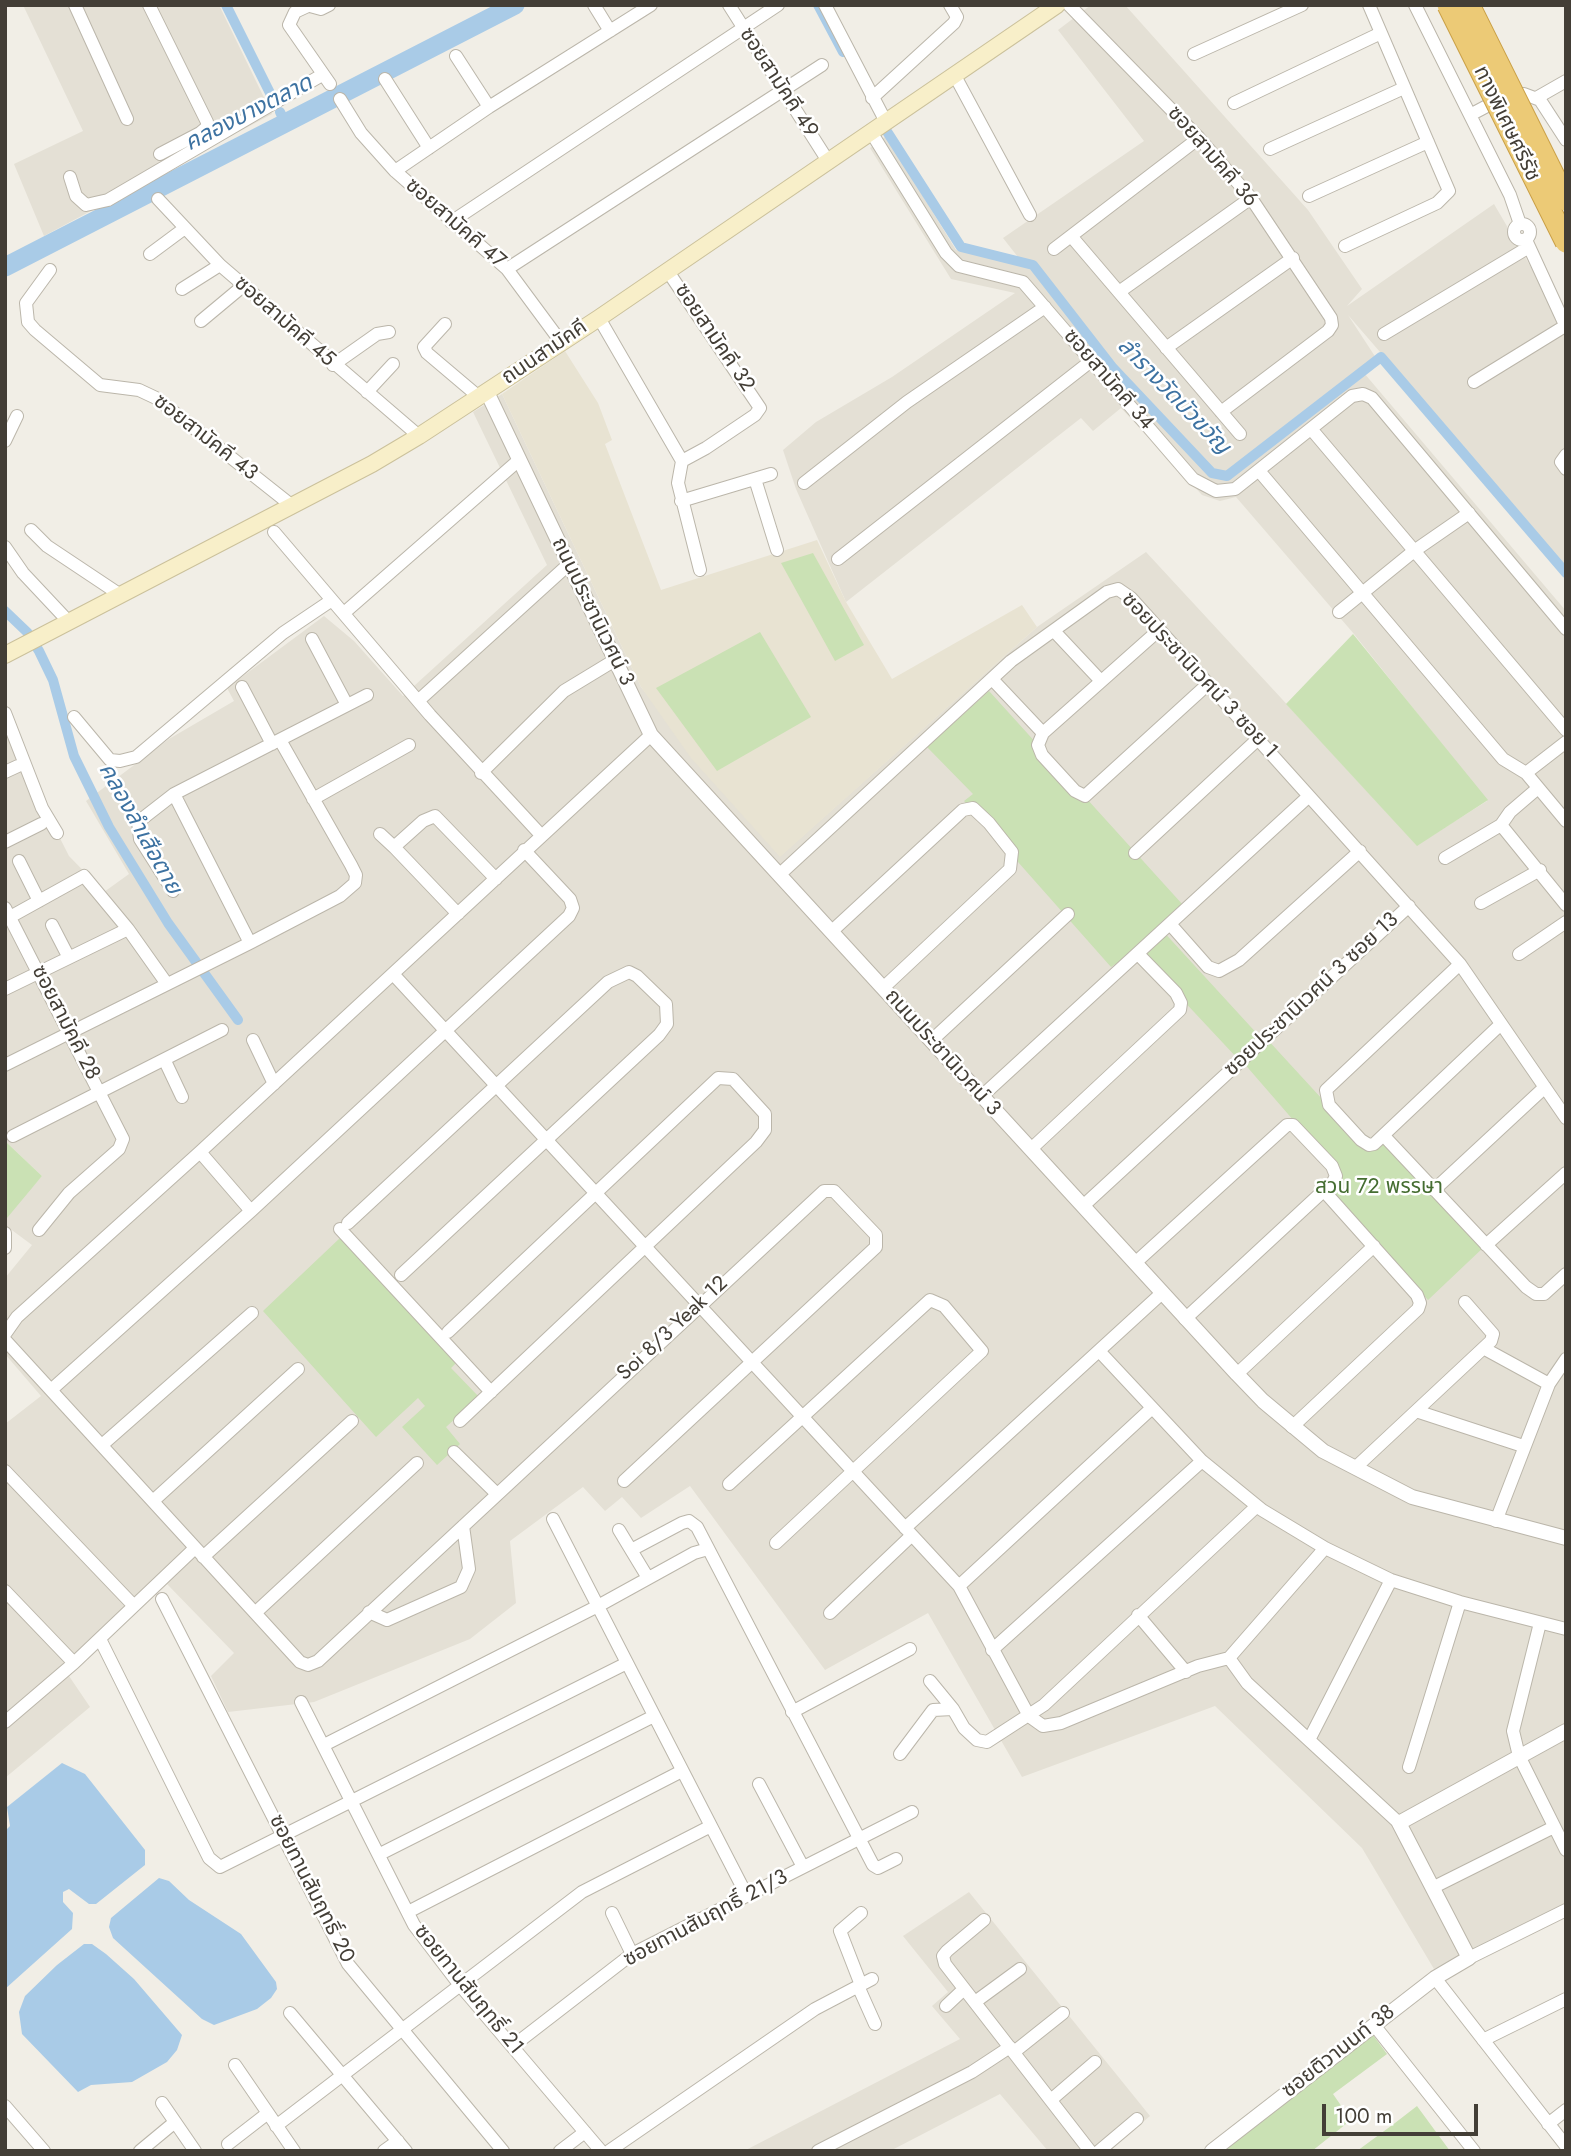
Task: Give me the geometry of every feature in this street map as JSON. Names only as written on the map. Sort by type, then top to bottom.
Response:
[{"type":"highway","name":"ทางพิเศษศรีรัช","points":[[1448,5],[1566,242]]},
{"type":"highway","name":"ทางพิเศษศรีรัช","points":[[1469,5],[1566,200]]},
{"type":"main road","name":"ถนนสามัคคี","points":[[5,655],[419,436],[599,318],[1058,5]]},
{"type":"street","points":[[75,5],[127,119]]},
{"type":"street","points":[[149,5],[207,122],[207,127],[200,133],[160,154]]},
{"type":"street","points":[[70,177],[76,197],[86,205],[108,200],[326,80],[289,24],[295,12],[310,6],[321,9],[330,5]]},
{"type":"street","points":[[594,5],[610,30]]},
{"type":"street","points":[[395,171],[489,107],[651,5]]},
{"type":"street","name":"ซอยสามัคคี 49","points":[[729,5],[828,161]]},
{"type":"street","points":[[451,222],[779,5]]},
{"type":"street","points":[[825,5],[886,122]]},
{"type":"street","points":[[872,98],[954,23],[957,17],[950,5]]},
{"type":"street","name":"ซอยสามัคคี 36","points":[[1069,5],[1199,138],[1251,198],[1325,308],[1332,326],[1221,412]]},
{"type":"street","points":[[1194,54],[1302,5]]},
{"type":"street","points":[[1345,246],[1446,196],[1448,183],[1369,5]]},
{"type":"street","points":[[1415,5],[1510,195],[1520,224],[1514,228],[1514,235],[1527,243],[1566,327],[1474,382]]},
{"type":"street","points":[[1234,103],[1381,33]]},
{"type":"street","points":[[456,56],[489,107]]},
{"type":"street","points":[[507,269],[822,65]]},
{"type":"street","points":[[954,74],[1030,215]]},
{"type":"street","points":[[385,79],[429,148]]},
{"type":"street","points":[[1538,97],[1566,81]]},
{"type":"street","points":[[1269,149],[1404,88]]},
{"type":"street","points":[[1470,115],[1504,97],[1524,94],[1540,100],[1566,140]]},
{"type":"street","name":"ซอยสามัคคี 47","points":[[342,105],[395,171],[507,269],[561,342]]},
{"type":"street","name":"ซอยสามัคคี 34","points":[[871,132],[946,253],[959,266],[1023,282],[1193,479],[1216,491],[1235,489],[1260,472],[1352,396],[1363,394],[1380,407],[1469,513]]},
{"type":"street","points":[[1054,249],[1199,138]]},
{"type":"street","points":[[1309,196],[1428,142]]},
{"type":"street","points":[[1119,292],[1251,198]]},
{"type":"street","name":"ซอยสามัคคี 45","points":[[158,199],[243,286],[419,436]]},
{"type":"street","points":[[150,254],[186,228]]},
{"type":"street","points":[[1071,236],[1240,435]]},
{"type":"street","points":[[1384,334],[1527,243]]},
{"type":"street","points":[[1166,348],[1293,258]]},
{"type":"street","points":[[181,289],[220,265]]},
{"type":"street","name":"ซอยสามัคคี 32","points":[[667,270],[760,408],[755,415],[706,449],[682,461]]},
{"type":"street","name":"ซอยสามัคคี 43","points":[[50,271],[26,303],[28,321],[35,331],[100,385],[139,390],[156,398],[291,505]]},
{"type":"street","points":[[201,321],[243,286]]},
{"type":"street","points":[[804,483],[907,402],[1045,306]]},
{"type":"street","points":[[599,318],[682,461],[678,483],[700,570]]},
{"type":"street","points":[[445,324],[424,347],[483,395]]},
{"type":"street","points":[[333,365],[377,334],[389,332]]},
{"type":"street","points":[[838,559],[1091,361]]},
{"type":"street","points":[[367,392],[393,364]]},
{"type":"street","name":"ถนนประชานิเวศน์ 3","points":[[483,395],[519,460],[651,735],[1237,1374],[1292,1427],[1323,1451],[1412,1497],[1566,1538]]},
{"type":"street","points":[[5,441],[17,416]]},
{"type":"street","points":[[1312,430],[1566,730]]},
{"type":"street","points":[[1566,455],[1561,462],[1566,469]]},
{"type":"street","points":[[344,613],[519,460]]},
{"type":"street","points":[[1260,472],[1503,759],[1526,773],[1566,821]]},
{"type":"street","points":[[681,501],[771,474]]},
{"type":"street","points":[[755,479],[777,550]]},
{"type":"street","points":[[1339,612],[1414,551],[1469,513],[1566,629]]},
{"type":"street","points":[[31,530],[47,546],[119,594]]},
{"type":"street","points":[[274,532],[481,773],[540,834]]},
{"type":"street","points":[[5,547],[23,573],[69,622]]},
{"type":"street","points":[[418,701],[569,564]]},
{"type":"street","name":"ซอยประชานิเวศน์ 3 ซอย 1","points":[[779,875],[992,679],[1107,592],[1118,589],[1131,598],[1409,906]]},
{"type":"street","points":[[74,717],[110,760],[120,761],[136,757],[283,633],[332,600]]},
{"type":"street","points":[[1159,630],[1043,733],[1039,750],[1058,773],[1081,796],[1092,792],[1208,684]]},
{"type":"street","points":[[1054,631],[1100,680]]},
{"type":"street","points":[[312,639],[347,705]]},
{"type":"street","points":[[481,773],[564,691],[615,660]]},
{"type":"street","points":[[992,679],[1043,733]]},
{"type":"street","points":[[5,1065],[250,943],[340,896],[355,883],[356,875],[351,865],[313,799],[242,687]]},
{"type":"street","points":[[173,891],[137,832],[138,822],[153,807],[174,794],[367,695]]},
{"type":"street","points":[[5,713],[42,808],[57,833]]},
{"type":"street","points":[[5,1334],[17,1317],[200,1152],[496,879],[540,834],[651,735]]},
{"type":"street","points":[[1135,853],[1258,739]]},
{"type":"street","points":[[1526,773],[1566,742]]},
{"type":"street","points":[[313,799],[409,745]]},
{"type":"street","points":[[5,772],[18,766]]},
{"type":"street","points":[[1445,858],[1501,825],[1510,812],[1538,788]]},
{"type":"street","points":[[174,794],[250,943]]},
{"type":"street","points":[[982,1096],[1309,796]]},
{"type":"street","points":[[831,932],[963,810],[968,807],[978,811],[1012,852],[1010,869],[883,988]]},
{"type":"street","points":[[394,848],[423,821],[435,816],[496,879]]},
{"type":"street","points":[[7,838],[41,824]]},
{"type":"street","points":[[1501,825],[1566,905]]},
{"type":"street","points":[[380,834],[458,914]]},
{"type":"street","points":[[51,1390],[251,1211],[569,916],[573,908],[569,899],[524,850]]},
{"type":"street","points":[[1170,924],[1208,967],[1219,971],[1239,960],[1360,852]]},
{"type":"street","points":[[19,861],[38,901]]},
{"type":"street","points":[[1481,903],[1540,870]]},
{"type":"street","points":[[8,912],[38,901],[84,876],[128,929],[167,984]]},
{"type":"street","name":"ซอยประชานิเวศน์ 3 ซอย 13","points":[[1083,1206],[1409,906],[1460,964],[1566,1118]]},
{"type":"street","name":"ซอยสามัคคี 28","points":[[8,912],[123,1139],[119,1149],[66,1196],[39,1230]]},
{"type":"street","points":[[931,1041],[1068,914]]},
{"type":"street","points":[[1519,954],[1566,922]]},
{"type":"street","points":[[52,925],[68,956]]},
{"type":"street","points":[[5,989],[128,929]]},
{"type":"street","points":[[1031,1149],[1180,1010],[1175,993],[1138,954]]},
{"type":"street","points":[[1460,964],[1326,1090],[1329,1105],[1369,1145],[1384,1136],[1501,1024]]},
{"type":"street","points":[[401,1275],[659,1035],[669,1016],[666,1004],[637,976],[629,972],[608,982],[344,1226],[491,1392]]},
{"type":"street","points":[[393,974],[697,1306],[959,1586],[1029,1716],[1044,1726],[1229,1658],[1325,1548]]},
{"type":"street","points":[[13,1136],[222,1030]]},
{"type":"street","points":[[253,1040],[274,1084]]},
{"type":"street","points":[[165,1061],[181,1097]]},
{"type":"street","points":[[448,1332],[593,1193],[718,1079],[733,1079],[765,1114],[765,1130],[757,1142],[460,1421]]},
{"type":"street","points":[[1434,1190],[1545,1087]]},
{"type":"street","points":[[1135,1263],[1287,1125],[1293,1125],[1335,1170],[1333,1181],[1324,1191],[1185,1319]]},
{"type":"street","points":[[1384,1136],[1536,1294],[1544,1294],[1566,1274]]},
{"type":"street","points":[[200,1152],[251,1211]]},
{"type":"street","points":[[1486,1245],[1566,1173]]},
{"type":"street","name":"Soi 8/3 Yeak 12","points":[[255,1613],[300,1662],[308,1664],[318,1661],[697,1306],[829,1189],[855,1210],[876,1235],[876,1247],[751,1363]]},
{"type":"street","points":[[1292,1427],[1418,1309],[1416,1294],[1324,1191]]},
{"type":"street","points":[[5,1233],[5,1248]]},
{"type":"street","points":[[1237,1374],[1374,1247]]},
{"type":"street","points":[[830,1612],[908,1532],[1163,1293]]},
{"type":"street","points":[[729,1484],[804,1419],[930,1300],[944,1306],[982,1351],[776,1543]]},
{"type":"street","points":[[1355,1468],[1485,1349],[1493,1334],[1465,1302]]},
{"type":"street","points":[[102,1445],[251,1313]]},
{"type":"street","points":[[5,1340],[255,1613],[417,1463]]},
{"type":"street","points":[[1485,1349],[1549,1384]]},
{"type":"street","points":[[1100,1352],[1202,1461],[1257,1506],[1325,1548],[1391,1580],[1460,1602],[1566,1629]]},
{"type":"street","points":[[1496,1521],[1522,1446],[1549,1384],[1566,1359]]},
{"type":"street","points":[[624,1481],[751,1363]]},
{"type":"street","points":[[153,1501],[298,1369]]},
{"type":"street","points":[[959,1586],[1152,1408]]},
{"type":"street","points":[[1416,1411],[1522,1446]]},
{"type":"street","points":[[7,1718],[352,1421]]},
{"type":"street","points":[[454,1452],[497,1494]]},
{"type":"street","points":[[992,1650],[1202,1461]]},
{"type":"street","points":[[5,1471],[134,1606]]},
{"type":"street","points":[[930,1681],[953,1709],[964,1728],[981,1742],[987,1742],[1029,1716],[1257,1506]]},
{"type":"street","points":[[553,1519],[747,1896]]},
{"type":"street","points":[[632,1549],[689,1521],[697,1527],[792,1713],[875,1867],[896,1859]]},
{"type":"street","points":[[369,1612],[387,1620],[461,1587],[467,1579],[469,1569],[463,1526]]},
{"type":"street","points":[[619,1531],[648,1578]]},
{"type":"street","points":[[324,1745],[708,1549]]},
{"type":"street","points":[[1309,1740],[1391,1580]]},
{"type":"street","points":[[5,1591],[74,1663]]},
{"type":"street","name":"ซอยทานสัมฤทธิ์ 20","points":[[162,1599],[348,1964],[503,2151]]},
{"type":"street","points":[[1409,1768],[1460,1602]]},
{"type":"street","points":[[1138,1615],[1186,1672]]},
{"type":"street","points":[[1541,1623],[1513,1731],[1519,1756],[1566,1850]]},
{"type":"street","points":[[100,1639],[212,1862],[220,1867],[627,1663]]},
{"type":"street","points":[[792,1713],[910,1649]]},
{"type":"street","points":[[1229,1658],[1247,1683],[1399,1823],[1469,1958],[1566,1910]]},
{"type":"street","name":"ซอยทานสัมฤทธิ์ 21","points":[[301,1702],[423,1937],[459,1984],[601,2151]]},
{"type":"street","points":[[900,1754],[933,1710],[953,1709]]},
{"type":"street","points":[[380,1854],[654,1716]]},
{"type":"street","points":[[1399,1823],[1566,1731]]},
{"type":"street","points":[[408,1912],[682,1771]]},
{"type":"street","points":[[759,1784],[803,1867]]},
{"type":"street","name":"ซอยทานสัมฤทธิ์ 21/3","points":[[513,2046],[632,1954],[912,1812]]},
{"type":"street","points":[[276,2126],[582,1892],[711,1826]]},
{"type":"street","points":[[1434,1886],[1554,1828]]},
{"type":"street","points":[[612,1913],[632,1954]]},
{"type":"street","points":[[861,1913],[840,1931],[864,1983],[875,2024]]},
{"type":"street","points":[[984,1920],[943,1956],[945,1964],[1090,2151]]},
{"type":"street","name":"ซอยติวานนท์ 38","points":[[1212,2151],[1435,1978],[1469,1958]]},
{"type":"street","points":[[975,2002],[1020,1969]]},
{"type":"street","points":[[1435,1978],[1566,2146]]},
{"type":"street","points":[[609,2151],[815,2009],[864,1983]]},
{"type":"street","points":[[946,2006],[964,1989]]},
{"type":"street","points":[[1483,2040],[1566,1999]]},
{"type":"street","points":[[290,2012],[402,2146],[384,2151]]},
{"type":"street","points":[[818,2151],[972,2072],[1012,2049],[1063,2013]]},
{"type":"street","points":[[1374,2025],[1474,2151]]},
{"type":"street","points":[[1052,2099],[1095,2062]]},
{"type":"street","points":[[235,2065],[294,2151]]},
{"type":"street","points":[[162,2103],[195,2151]]},
{"type":"street","points":[[5,2106],[44,2151]]},
{"type":"street","points":[[1548,2124],[1566,2110]]},
{"type":"street","points":[[228,2144],[268,2113]]},
{"type":"street","points":[[1099,2151],[1138,2119]]},
{"type":"street","points":[[140,2151],[175,2122]]},
{"type":"street","points":[[560,2151],[585,2132]]},
{"type":"shaded area","points":[[23,5],[219,5],[272,114],[44,236],[14,164],[83,131]]},
{"type":"shaded area","points":[[1091,5],[1125,5],[1308,210],[1362,289],[1347,306],[1494,204],[1566,327],[1566,567],[1348,315],[1378,361],[1364,373],[1566,611],[1566,1906],[1434,1969],[1362,1848],[1215,1706],[1022,1777],[928,1613],[825,1670],[690,1486],[641,1518],[622,1497],[605,1511],[583,1487],[510,1541],[516,1603],[470,1639],[314,1702],[228,1712],[211,1676],[234,1653],[167,1584],[69,1676],[90,1707],[5,1778],[5,1424],[41,1396],[5,1354],[5,1278],[32,1245],[5,1225],[5,1216],[42,1176],[5,1141],[5,730],[69,856],[104,892],[129,874],[86,801],[169,739],[234,701],[227,688],[324,616],[354,641],[403,696],[547,565],[473,412],[502,394],[641,687],[780,856],[1037,627],[1146,552],[1417,845],[1487,801],[1354,634],[1236,497],[1220,501],[1202,495],[1121,408],[1093,431],[1081,418],[846,602],[796,489],[783,450],[816,422],[892,377],[1015,293],[951,279],[870,148],[886,136],[956,250],[1025,266],[1003,238],[1144,141],[1058,30]]},
{"type":"shaded area","points":[[565,351],[598,403],[612,440],[605,444],[661,590],[817,540],[846,602],[892,679],[1022,605],[1037,627],[780,857],[691,758],[641,687],[502,394]]},
{"type":"shaded area","points":[[969,1892],[1150,2116],[1109,2151],[1048,2151],[1000,2094],[890,2151],[744,2151],[960,2039],[932,2006],[948,1992],[903,1936]]},
{"type":"green space","points":[[813,553],[864,645],[835,661],[781,563]]},
{"type":"green space","points":[[760,632],[811,717],[717,771],[656,688]]},
{"type":"green space","points":[[1353,634],[1488,800],[1417,846],[1286,704]]},
{"type":"green space","points":[[989,691],[1183,905],[1161,929],[1261,1038],[1238,1059],[1136,950],[1111,967],[964,801],[973,794],[927,747]]},
{"type":"green space","name":"สวน 72 พรรษา","points":[[1266,1038],[1368,1149],[1384,1134],[1486,1245],[1428,1300],[1325,1189],[1340,1174],[1242,1061]]},
{"type":"green space","points":[[5,1141],[42,1176],[7,1218],[5,1216]]},
{"type":"green space","points":[[340,1238],[456,1363],[451,1368],[479,1397],[446,1427],[460,1444],[437,1465],[402,1427],[425,1406],[418,1398],[376,1437],[263,1311]]},
{"type":"green space","points":[[1373,2035],[1387,2054],[1333,2094],[1351,2120],[1312,2151],[1226,2151],[1224,2148]]},
{"type":"green space","points":[[1417,2106],[1450,2151],[1357,2151],[1395,2123]]},
{"type":"water","points":[[62,1763],[85,1774],[145,1850],[145,1865],[96,1904],[89,1904],[69,1889],[63,1892],[63,1902],[73,1913],[72,1929],[5,1989],[5,1831],[10,1826],[7,1807]]},
{"type":"water","points":[[159,1878],[169,1881],[189,1900],[241,1934],[276,1982],[277,1989],[271,1998],[257,2009],[214,2025],[202,2019],[113,1938],[109,1927],[111,1918]]},
{"type":"water","points":[[84,1944],[92,1944],[134,1979],[182,2035],[177,2050],[167,2062],[132,2082],[91,2085],[78,2092],[22,2034],[19,2012],[25,1996]]},
{"type":"waterway","points":[[226,5],[272,97]]},
{"type":"waterway","name":"คลองบางตลาด","points":[[5,267],[515,5]]},
{"type":"waterway","name":"ลำรางวัดบัวขวัญ","points":[[818,5],[843,52]]},
{"type":"waterway","points":[[280,112],[285,122]]},
{"type":"waterway","name":"ลำรางวัดบัวขวัญ","points":[[886,130],[961,247],[1033,265],[1113,368],[1212,473],[1227,476],[1381,357],[1566,573]]},
{"type":"waterway","name":"คลองลำเสือตาย","points":[[5,611],[27,632],[53,680],[74,756],[109,827],[168,923],[238,1020]]}]
